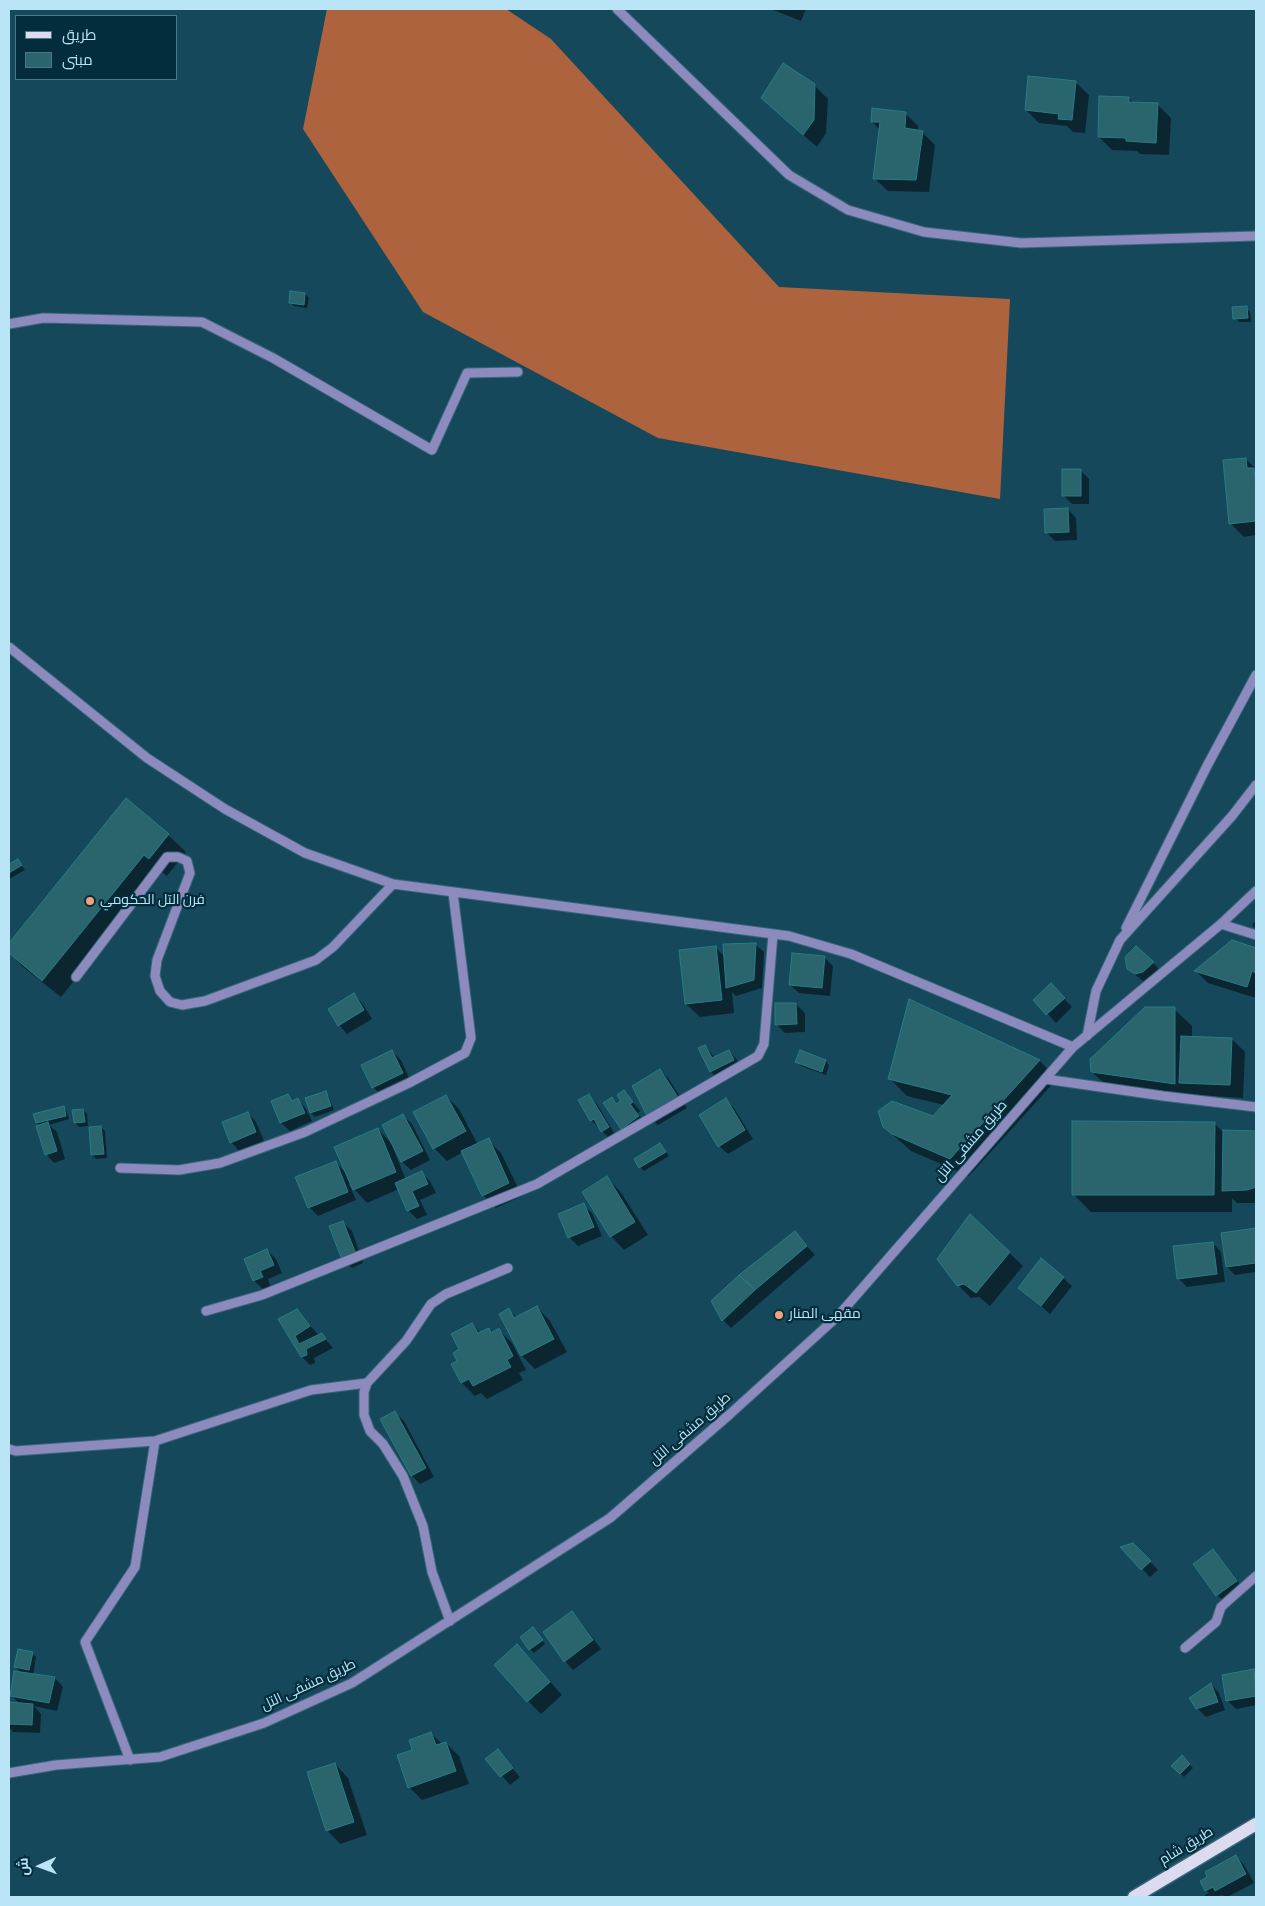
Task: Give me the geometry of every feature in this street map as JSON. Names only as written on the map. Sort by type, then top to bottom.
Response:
[{"type":"main road","name":"طريق شام","points":[[1134,1897],[1256,1824]]},
{"type":"street","points":[[617,9],[789,175],[848,210],[924,232],[1021,243],[1256,236]]},
{"type":"street","points":[[9,324],[43,318],[202,322],[273,358],[432,450],[467,373],[518,372]]},
{"type":"street","points":[[9,647],[147,758],[225,810],[305,853],[393,884],[789,936],[851,954],[1073,1047]]},
{"type":"street","points":[[1087,1036],[1096,990],[1207,766],[1256,675]]},
{"type":"street","points":[[1120,940],[1232,816],[1256,785]]},
{"type":"street","points":[[76,977],[167,857],[178,857],[187,861],[190,872],[157,960],[155,976],[160,992],[170,1002],[182,1006],[205,1001],[316,960],[333,947],[393,884]]},
{"type":"street","name":"طريق مشفى التل","points":[[9,1773],[56,1765],[160,1757],[264,1723],[352,1684],[610,1518],[730,1414],[838,1316],[1073,1047],[1221,924],[1256,891]]},
{"type":"street","points":[[120,1168],[179,1170],[220,1162],[305,1132],[409,1083],[465,1053],[471,1038],[453,893]]},
{"type":"street","points":[[1221,924],[1256,935]]},
{"type":"street","points":[[206,1311],[262,1295],[537,1184],[758,1056],[764,1044],[773,934]]},
{"type":"street","points":[[1045,1079],[1163,1096],[1256,1106]]},
{"type":"street","points":[[450,1621],[432,1572],[423,1526],[403,1476],[383,1444],[370,1431],[364,1415],[364,1392],[367,1383],[406,1341],[431,1304],[446,1294],[508,1268]]},
{"type":"street","points":[[9,1449],[16,1451],[155,1441],[311,1390],[367,1383]]},
{"type":"street","points":[[130,1760],[85,1642],[135,1567],[155,1441]]},
{"type":"street","points":[[1185,1648],[1216,1622],[1221,1607],[1256,1576]]},
{"type":"shaded area","points":[[327,9],[506,9],[551,39],[779,287],[1010,299],[1000,499],[658,438],[423,312],[303,129]]},
{"type":"building","points":[[783,63],[815,84],[814,120],[803,135],[761,98]]},
{"type":"building","points":[[1028,76],[1076,81],[1072,120],[1058,119],[1059,114],[1025,110]]},
{"type":"building","points":[[1099,96],[1129,97],[1129,102],[1158,103],[1156,143],[1126,141],[1126,138],[1098,137]]},
{"type":"building","points":[[872,108],[906,112],[905,128],[923,131],[916,180],[873,179],[880,122],[871,122]]},
{"type":"building","points":[[290,291],[305,293],[304,305],[289,303]]},
{"type":"building","points":[[1247,306],[1248,318],[1233,319],[1232,307]]},
{"type":"building","points":[[1246,458],[1247,468],[1254,468],[1256,521],[1229,524],[1223,460]]},
{"type":"building","points":[[1062,469],[1081,469],[1081,496],[1062,496]]},
{"type":"building","points":[[1068,508],[1069,532],[1045,533],[1044,509]]},
{"type":"building","points":[[126,798],[169,834],[149,859],[144,855],[42,981],[9,953],[9,943]]},
{"type":"building","points":[[18,859],[22,865],[9,873],[9,864]]},
{"type":"building","points":[[1232,940],[1256,948],[1256,973],[1252,971],[1247,987],[1194,971]]},
{"type":"building","points":[[756,943],[754,980],[726,988],[723,944]]},
{"type":"building","points":[[716,946],[722,1000],[685,1004],[679,950]]},
{"type":"building","points":[[1136,946],[1154,962],[1143,972],[1135,974],[1127,969],[1125,957]]},
{"type":"building","points":[[792,953],[825,956],[822,988],[789,985]]},
{"type":"building","points":[[1051,983],[1065,998],[1046,1015],[1033,1000]]},
{"type":"building","points":[[354,993],[364,1010],[338,1026],[328,1009]]},
{"type":"building","points":[[909,999],[1040,1060],[950,1159],[892,1134],[883,1127],[878,1111],[892,1101],[933,1116],[952,1095],[888,1079]]},
{"type":"building","points":[[775,1003],[796,1003],[797,1024],[775,1025]]},
{"type":"building","points":[[1145,1007],[1175,1007],[1175,1084],[1091,1072],[1090,1059]]},
{"type":"building","points":[[1181,1036],[1232,1038],[1230,1085],[1179,1083]]},
{"type":"building","points":[[705,1045],[712,1058],[729,1050],[734,1060],[710,1072],[698,1048]]},
{"type":"building","points":[[392,1050],[403,1073],[372,1088],[361,1065]]},
{"type":"building","points":[[800,1050],[826,1060],[822,1072],[795,1062]]},
{"type":"building","points":[[660,1069],[679,1099],[648,1118],[632,1086]]},
{"type":"building","points":[[624,1090],[633,1102],[630,1104],[639,1116],[621,1129],[603,1103],[612,1097],[616,1104],[621,1101],[617,1095]]},
{"type":"building","points":[[326,1091],[331,1106],[310,1113],[305,1098]]},
{"type":"building","points":[[288,1094],[292,1101],[298,1098],[305,1113],[280,1123],[271,1101]]},
{"type":"building","points":[[589,1094],[609,1127],[601,1132],[594,1119],[590,1121],[578,1100]]},
{"type":"building","points":[[446,1095],[466,1131],[433,1149],[413,1112]]},
{"type":"building","points":[[726,1098],[745,1130],[718,1147],[699,1115]]},
{"type":"building","points":[[64,1106],[66,1116],[36,1123],[33,1114]]},
{"type":"building","points":[[83,1109],[85,1122],[74,1123],[72,1110]]},
{"type":"building","points":[[248,1112],[256,1132],[230,1143],[222,1122]]},
{"type":"building","points":[[403,1114],[423,1151],[401,1162],[382,1125]]},
{"type":"building","points":[[1072,1121],[1215,1122],[1214,1195],[1072,1195]]},
{"type":"building","points":[[48,1122],[57,1151],[45,1155],[36,1126]]},
{"type":"building","points":[[101,1126],[104,1154],[91,1155],[89,1127]]},
{"type":"building","points":[[378,1128],[396,1172],[353,1190],[334,1147]]},
{"type":"building","points":[[1223,1130],[1256,1131],[1256,1187],[1247,1190],[1222,1191]]},
{"type":"building","points":[[489,1138],[509,1183],[482,1196],[461,1151]]},
{"type":"building","points":[[660,1143],[666,1152],[639,1168],[634,1159]]},
{"type":"building","points":[[336,1161],[348,1192],[308,1208],[295,1177]]},
{"type":"building","points":[[422,1171],[428,1184],[412,1191],[419,1206],[407,1211],[395,1183]]},
{"type":"building","points":[[607,1176],[635,1222],[610,1237],[582,1192]]},
{"type":"building","points":[[584,1203],[594,1227],[568,1238],[558,1214]]},
{"type":"building","points":[[970,1214],[1010,1252],[976,1293],[964,1284],[957,1286],[937,1259]]},
{"type":"building","points":[[343,1221],[356,1254],[342,1260],[329,1226]]},
{"type":"building","points":[[1256,1228],[1256,1263],[1226,1267],[1221,1233]]},
{"type":"building","points":[[795,1231],[807,1246],[755,1290],[739,1275]]},
{"type":"building","points":[[1213,1242],[1217,1274],[1177,1279],[1173,1246]]},
{"type":"building","points":[[267,1249],[274,1265],[260,1271],[263,1277],[253,1281],[244,1259]]},
{"type":"building","points":[[1041,1258],[1064,1277],[1041,1306],[1018,1288]]},
{"type":"building","points":[[739,1275],[755,1290],[722,1321],[711,1301]]},
{"type":"building","points":[[537,1306],[554,1339],[521,1356],[499,1314],[509,1308],[514,1318]]},
{"type":"building","points":[[297,1309],[310,1326],[295,1336],[299,1344],[322,1333],[326,1339],[306,1349],[307,1355],[301,1357],[278,1319]]},
{"type":"building","points":[[472,1323],[478,1333],[489,1328],[491,1333],[499,1328],[513,1356],[507,1360],[511,1367],[473,1386],[469,1379],[461,1383],[451,1364],[457,1361],[453,1353],[459,1349],[451,1334]]},
{"type":"building","points":[[395,1411],[426,1468],[411,1476],[380,1419]]},
{"type":"building","points":[[1133,1543],[1151,1561],[1141,1570],[1120,1547]]},
{"type":"building","points":[[1213,1549],[1237,1581],[1216,1596],[1193,1564]]},
{"type":"building","points":[[572,1611],[593,1640],[564,1662],[543,1632]]},
{"type":"building","points":[[533,1627],[543,1640],[529,1650],[520,1637]]},
{"type":"building","points":[[517,1644],[550,1682],[527,1702],[494,1665]]},
{"type":"building","points":[[18,1649],[33,1652],[29,1670],[14,1667]]},
{"type":"building","points":[[1254,1669],[1256,1696],[1226,1701],[1222,1675]]},
{"type":"building","points":[[14,1671],[55,1677],[49,1703],[10,1696]]},
{"type":"building","points":[[1211,1683],[1218,1702],[1196,1709],[1189,1698]]},
{"type":"building","points":[[9,1702],[33,1704],[32,1725],[9,1724]]},
{"type":"building","points":[[431,1732],[436,1745],[446,1742],[456,1771],[408,1788],[397,1755],[412,1750],[409,1740]]},
{"type":"building","points":[[498,1749],[513,1768],[500,1777],[485,1759]]},
{"type":"building","points":[[1182,1755],[1190,1764],[1180,1774],[1171,1766]]},
{"type":"building","points":[[335,1763],[354,1822],[326,1831],[307,1772]]},
{"type":"building","points":[[1236,1855],[1246,1874],[1215,1891],[1213,1887],[1205,1891],[1200,1881],[1207,1877],[1205,1872]]},
{"type":"place","name":"فرن التل الحكومي","points":[[90,901]]},
{"type":"place","name":"مقهى المنار","points":[[779,1315]]}]
